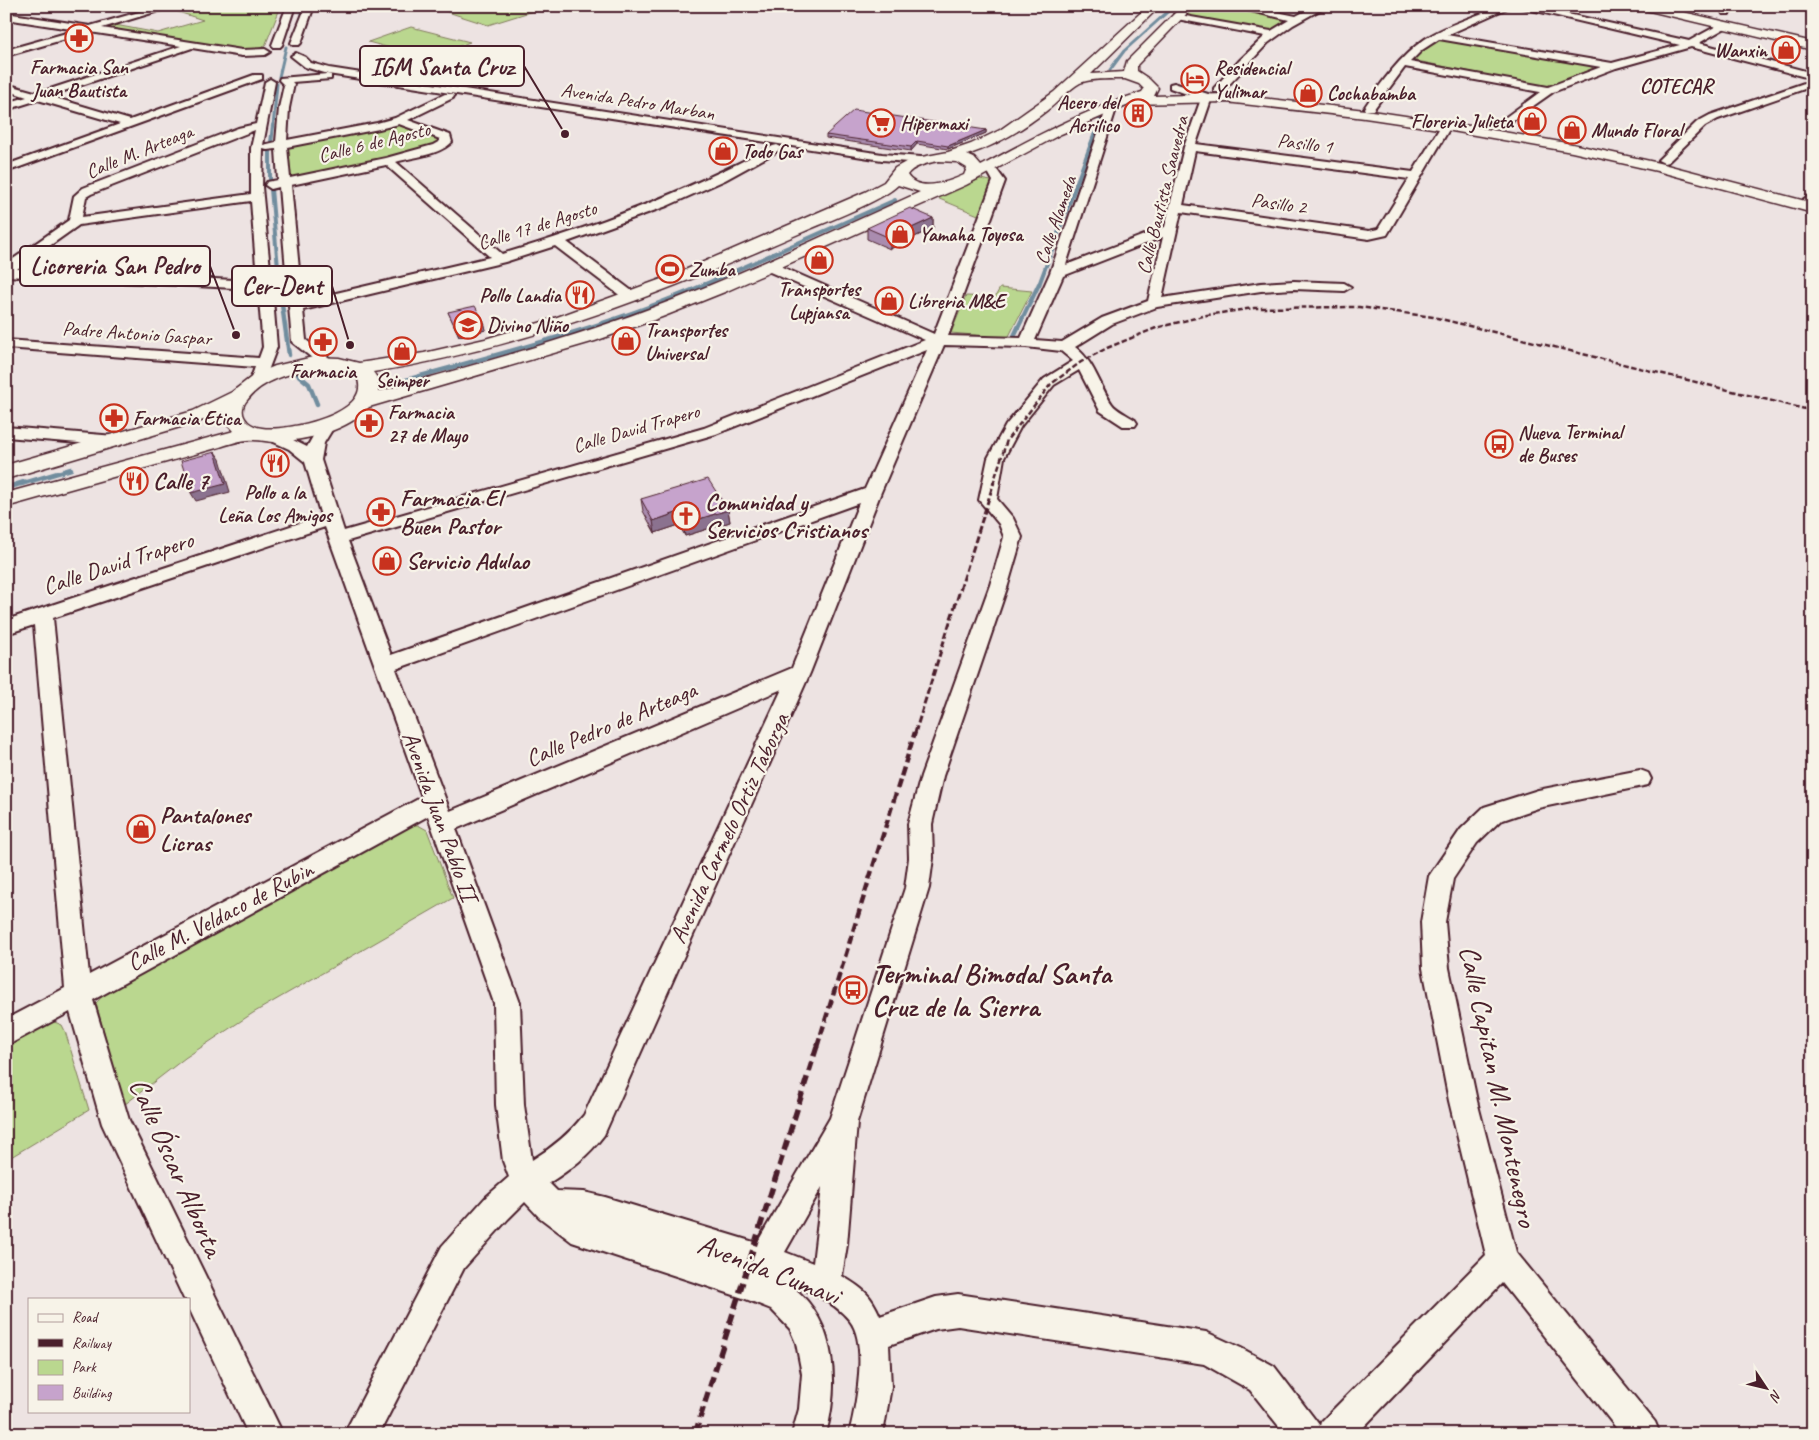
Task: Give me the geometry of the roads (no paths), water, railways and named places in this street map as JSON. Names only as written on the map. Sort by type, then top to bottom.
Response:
[{"type":"main road","points":[[1079,86],[1155,6]]},
{"type":"main road","points":[[1130,100],[1142,98],[1151,92],[1148,84],[1130,72],[1131,64],[1189,6]]},
{"type":"main road","points":[[1641,6],[1813,46]]},
{"type":"main road","points":[[1662,6],[1813,39]]},
{"type":"main road","points":[[1676,6],[1813,39]]},
{"type":"main road","points":[[1712,8],[1730,9],[1745,16]]},
{"type":"main road","points":[[262,434],[242,428],[235,422],[232,414],[239,396],[261,372],[327,363],[358,369],[409,363],[450,354],[533,331],[631,297],[705,268],[853,203],[889,185],[912,163],[947,157],[970,150],[1014,127],[1079,86],[1099,77],[1119,76],[1212,94],[1573,144],[1664,160],[1812,202]]},
{"type":"main road","points":[[361,403],[588,337],[705,294],[978,172],[1106,102],[1212,94],[1369,108],[1499,127],[1812,202]]},
{"type":"main road","points":[[947,157],[963,159],[974,164],[978,172]]},
{"type":"main road","points":[[900,173],[904,183],[921,188],[936,188],[950,185]]},
{"type":"main road","points":[[6,500],[216,441],[262,434],[308,431],[327,425],[352,412],[368,394],[370,384],[366,376],[358,369]]},
{"type":"main road","points":[[6,472],[200,415],[239,396]]},
{"type":"street","points":[[6,53],[171,6]]},
{"type":"street","points":[[277,45],[291,6]]},
{"type":"street","points":[[310,6],[296,43],[296,56],[292,74],[284,79],[289,84],[284,108],[281,145],[299,342],[327,363]]},
{"type":"street","points":[[1234,6],[1295,18]]},
{"type":"street","name":"Calle Bautista Saavedra","points":[[1154,303],[1190,148],[1212,94],[1247,56],[1272,34],[1295,18],[1323,6]]},
{"type":"street","points":[[1369,108],[1419,47],[1437,36],[1508,6]]},
{"type":"street","points":[[1519,6],[1691,44],[1813,76]]},
{"type":"street","points":[[6,16],[242,53],[263,68]]},
{"type":"street","points":[[1177,16],[1272,34]]},
{"type":"street","points":[[1499,127],[1549,90],[1613,66],[1672,51],[1691,44],[1724,25]]},
{"type":"street","points":[[1437,36],[1613,66]]},
{"type":"street","points":[[261,372],[270,347],[257,192],[256,148],[260,126],[263,68],[266,48],[296,43]]},
{"type":"street","points":[[6,107],[193,45]]},
{"type":"street","name":"Avenida Pedro Marban","points":[[296,56],[313,68],[328,71],[882,157],[921,160]]},
{"type":"street","points":[[1405,64],[1549,90]]},
{"type":"street","points":[[7,168],[129,123],[263,68]]},
{"type":"street","name":"Avenida Pedro Marban","points":[[263,68],[284,79],[325,76],[878,163],[900,173]]},
{"type":"street","points":[[1664,160],[1701,124],[1714,117],[1813,83]]},
{"type":"street","points":[[6,88],[129,123]]},
{"type":"street","name":"Calle 6 de Agosto","points":[[256,148],[359,131],[399,120],[449,96]]},
{"type":"street","name":"Calle Alameda","points":[[1026,343],[1057,273],[1106,102]]},
{"type":"street","name":"Calle 6 de Agosto","points":[[75,222],[257,192],[284,183],[388,161],[437,147],[446,142],[446,137],[399,120]]},
{"type":"street","name":"Calle M. Arteaga","points":[[75,222],[80,196],[87,191],[242,130],[260,126]]},
{"type":"street","points":[[1415,176],[1446,126]]},
{"type":"street","name":"Calle 17 de Agosto","points":[[296,307],[405,284],[500,259],[625,219],[685,196],[735,172],[777,148]]},
{"type":"street","name":"Pasillo 1","points":[[1190,148],[1415,176]]},
{"type":"street","points":[[388,161],[500,259]]},
{"type":"street","name":"Avenida Carmelo Ortiz Taborga","points":[[361,1434],[453,1256],[497,1208],[526,1181],[565,1156],[580,1143],[594,1125],[800,673],[872,492],[939,340],[999,181],[997,176],[978,172]]},
{"type":"street","name":"Pasillo 2","points":[[1176,208],[1368,235],[1377,234],[1383,232],[1415,176]]},
{"type":"street","points":[[6,271],[75,222]]},
{"type":"street","points":[[1057,273],[1170,229]]},
{"type":"street","points":[[557,241],[631,297]]},
{"type":"street","points":[[768,266],[920,334],[939,340],[1026,343],[1073,355],[1092,378],[1106,408],[1129,423]]},
{"type":"street","points":[[6,271],[234,284],[293,283]]},
{"type":"street","points":[[764,1260],[843,1122],[917,888],[921,858],[920,824],[932,776],[999,585],[1013,537],[1007,522],[988,500],[996,458],[1014,425],[1073,355],[1107,321],[1154,303],[1261,287],[1294,285],[1344,287]]},
{"type":"street","name":"Calle David Trapero","points":[[6,626],[335,529],[710,431],[939,340]]},
{"type":"street","name":"Padre Antonio Gaspar","points":[[6,344],[261,372]]},
{"type":"street","points":[[262,434],[295,446],[313,460],[316,443],[327,425]]},
{"type":"street","points":[[6,432],[115,441]]},
{"type":"street","points":[[43,436],[50,440],[53,446],[52,453],[47,460]]},
{"type":"street","name":"Avenida Juan Pablo II","points":[[313,460],[335,529],[444,824],[507,1003],[510,1105],[517,1161],[526,1181]]},
{"type":"street","points":[[385,665],[872,492]]},
{"type":"street","name":"Calle Óscar Alborta","points":[[43,614],[78,993],[116,1124],[266,1434]]},
{"type":"street","name":"Calle Pedro de Arteaga","points":[[444,824],[800,673]]},
{"type":"street","name":"Calle Capitan M. Montenegro","points":[[1640,779],[1538,798],[1492,814],[1469,836],[1441,876],[1433,922],[1436,968],[1463,1101],[1503,1260],[1643,1434]]},
{"type":"street","name":"Calle M. Veldaco de Rubin","points":[[6,1033],[435,801]]},
{"type":"street","points":[[825,1284],[832,1244],[843,1122]]},
{"type":"street","name":"Avenida Cumavi","points":[[526,1181],[550,1206],[583,1231],[743,1282],[782,1298],[801,1318],[812,1342],[818,1374],[816,1409],[809,1434]]},
{"type":"street","name":"Avenida Cumavi","points":[[550,1206],[593,1208],[764,1260],[825,1284],[848,1297],[861,1310],[871,1335],[876,1360],[876,1386],[866,1434]]},
{"type":"street","points":[[1333,1434],[1503,1260]]},
{"type":"street","points":[[871,1335],[936,1313],[958,1310],[1206,1348],[1230,1359],[1262,1378],[1306,1434]]},
{"type":"waterway","points":[[292,41],[302,17],[302,6]]},
{"type":"waterway","points":[[1110,70],[1124,51],[1174,6]]},
{"type":"waterway","points":[[279,77],[286,47]]},
{"type":"waterway","points":[[273,127],[277,84]]},
{"type":"waterway","points":[[1098,127],[1100,120]]},
{"type":"waterway","points":[[271,143],[273,125]]},
{"type":"waterway","points":[[1039,285],[1098,125]]},
{"type":"waterway","points":[[270,150],[270,182]]},
{"type":"waterway","points":[[271,189],[279,279]]},
{"type":"waterway","points":[[703,285],[895,200]]},
{"type":"waterway","points":[[399,382],[516,350],[593,326],[706,284]]},
{"type":"waterway","points":[[1014,336],[1039,284]]},
{"type":"waterway","points":[[280,290],[289,355]]},
{"type":"waterway","points":[[296,373],[309,384],[317,404]]},
{"type":"waterway","points":[[21,484],[71,469]]},
{"type":"waterway","points":[[6,488],[25,482]]},
{"type":"railway","points":[[993,484],[1007,440],[1051,384],[1081,362],[1107,348],[1156,328],[1207,315],[1254,308],[1359,307],[1433,317],[1813,411]]},
{"type":"railway","points":[[915,733],[994,482]]},
{"type":"railway","points":[[817,1047],[915,732]]},
{"type":"railway","points":[[695,1434],[817,1046]]},
{"type":"place","name":"Farmacia San Juan Bautista","points":[[79,38]]},
{"type":"place","name":"Wanxin","points":[[1786,50]]},
{"type":"place","name":"Residencial Yulimar","points":[[1195,79]]},
{"type":"place","name":"Cochabamba","points":[[1308,93]]},
{"type":"place","name":"Acero del Acrilico","points":[[1138,113]]},
{"type":"place","name":"Floreria Julieta","points":[[1532,121]]},
{"type":"place","name":"Hipermaxi","points":[[881,123]]},
{"type":"place","name":"Mundo Floral","points":[[1572,130]]},
{"type":"place","name":"IGM Santa Cruz","points":[[565,134]]},
{"type":"place","name":"Todo Gas","points":[[723,151]]},
{"type":"place","name":"Yamaha Toyosa","points":[[900,234]]},
{"type":"place","name":"Transportes Lupjansa","points":[[819,260]]},
{"type":"place","name":"Zumba","points":[[670,269]]},
{"type":"place","name":"Pollo Landia","points":[[580,295]]},
{"type":"place","name":"Libreria M&E","points":[[889,301]]},
{"type":"place","name":"Divino Niño","points":[[468,325]]},
{"type":"place","name":"Licoreria San Pedro","points":[[236,335]]},
{"type":"place","name":"Transportes Universal","points":[[626,341]]},
{"type":"place","name":"Farmacia","points":[[323,342]]},
{"type":"place","name":"Cer-Dent","points":[[350,345]]},
{"type":"place","name":"Seimper","points":[[402,351]]},
{"type":"place","name":"Farmacia Etica","points":[[114,418]]},
{"type":"place","name":"Farmacia 27 de Mayo","points":[[369,423]]},
{"type":"place","name":"Nueva Terminal de Buses","points":[[1499,444]]},
{"type":"place","name":"Pollo a la Leña Los Amigos","points":[[275,463]]},
{"type":"place","name":"Calle 7","points":[[134,481]]},
{"type":"place","name":"Farmacia El Buen Pastor","points":[[381,512]]},
{"type":"place","name":"Comunidad y Servicios Cristianos","points":[[686,516]]},
{"type":"place","name":"Servicio Adulao","points":[[387,561]]},
{"type":"place","name":"Pantalones Licras","points":[[141,829]]},
{"type":"place","name":"Terminal Bimodal Santa Cruz de la Sierra","points":[[853,990]]},
{"type":"district","name":"COTECAR","points":[[1676,86]]}]
